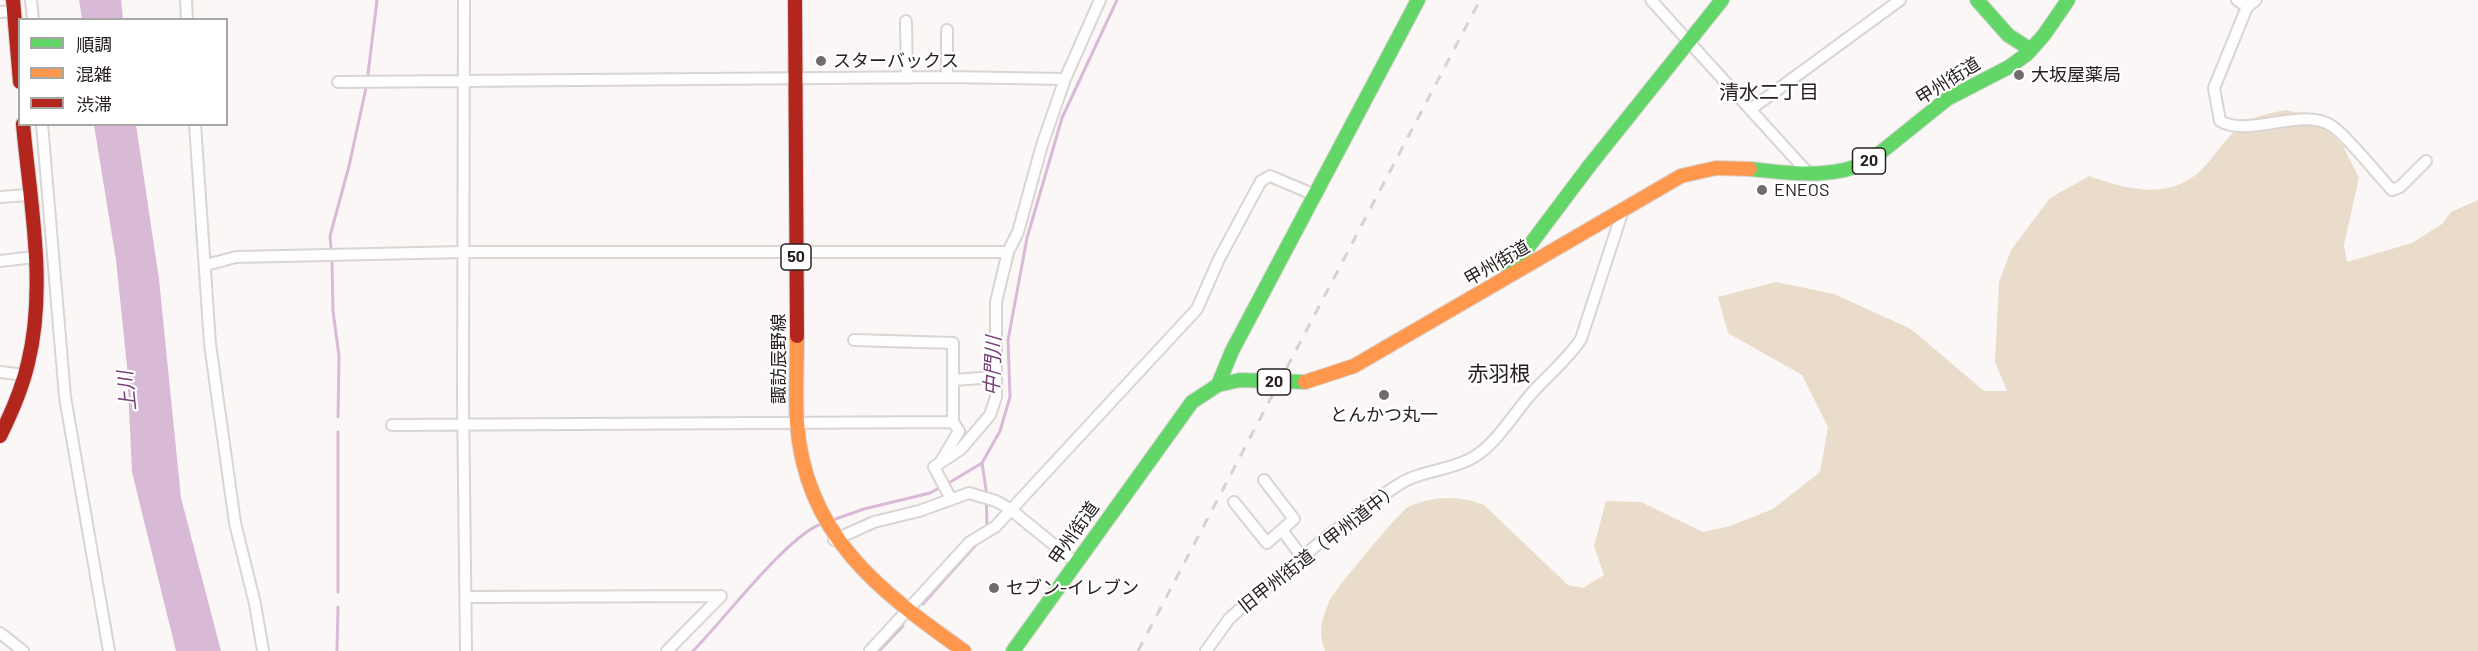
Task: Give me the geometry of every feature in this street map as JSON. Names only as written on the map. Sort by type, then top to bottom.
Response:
[{"type":"main road","name":"諏訪辰野線","points":[[795,0],[797,424],[807,481],[833,538],[871,580],[908,612],[964,651]]},
{"type":"main road","points":[[1218,385],[1232,351],[1418,0]]},
{"type":"main road","points":[[1505,279],[1563,200],[1722,0]]},
{"type":"main road","points":[[1977,0],[2008,35],[2031,50]]},
{"type":"main road","name":"甲州街道","points":[[1013,651],[1192,402],[1218,385],[1240,380],[1309,382],[1354,366],[1677,178],[1697,171],[1716,168],[1808,174],[1839,173],[1872,159],[1948,98],[2023,57],[2031,50],[2068,0]]},
{"type":"main road","points":[[9,7],[18,68]]},
{"type":"main road","points":[[0,436],[11,414],[25,375],[32,347],[37,305],[23,126]]},
{"type":"street","points":[[31,0],[33,18]]},
{"type":"street","points":[[186,0],[187,18]]},
{"type":"street","points":[[464,0],[466,651]]},
{"type":"street","points":[[939,468],[961,449],[990,415],[996,397],[996,302],[1008,252],[1018,232],[1042,145],[1065,79],[1100,0]]},
{"type":"street","points":[[1651,0],[1808,174]]},
{"type":"street","points":[[1751,109],[1899,0]]},
{"type":"street","points":[[2237,0],[2252,4],[2214,88],[2220,121],[2230,127],[2303,120],[2331,125],[2392,190],[2400,187],[2426,161]]},
{"type":"street","points":[[906,21],[907,78]]},
{"type":"street","points":[[947,30],[947,77]]},
{"type":"street","points":[[338,82],[947,77],[1065,79]]},
{"type":"street","points":[[42,126],[65,397],[109,651]]},
{"type":"street","points":[[195,126],[210,344],[235,523],[255,604],[263,651]]},
{"type":"street","points":[[870,651],[970,542],[989,531],[1197,309],[1219,259],[1261,181],[1270,176],[1315,195]]},
{"type":"street","points":[[0,197],[28,195]]},
{"type":"street","name":"旧甲州街道（甲州道中）","points":[[1206,651],[1229,619],[1302,557],[1400,484],[1476,456],[1493,440],[1532,392],[1570,356],[1581,339],[1589,323],[1598,281],[1623,210]]},
{"type":"street","points":[[206,265],[236,257],[464,252],[1008,252]]},
{"type":"street","points":[[0,261],[34,257]]},
{"type":"street","points":[[854,340],[953,343],[953,422],[959,431],[939,468],[950,497]]},
{"type":"street","points":[[0,372],[25,375]]},
{"type":"street","points":[[953,380],[996,377]]},
{"type":"street","points":[[392,425],[953,422]]},
{"type":"street","points":[[1234,502],[1267,543],[1294,519],[1264,480]]},
{"type":"street","points":[[833,538],[874,522],[919,511],[950,497],[969,493],[993,500],[1010,509],[1075,562]]},
{"type":"street","points":[[1282,530],[1302,557]]},
{"type":"street","points":[[466,597],[721,596],[667,651]]},
{"type":"street","points":[[0,633],[22,651]]},
{"type":"shaded area","points":[[79,0],[121,0],[123,18],[82,18]]},
{"type":"shaded area","points":[[2286,110],[2312,116],[2343,146],[2359,178],[2344,245],[2347,262],[2412,243],[2442,224],[2451,212],[2478,200],[2478,651],[1325,651],[1321,626],[1333,595],[1393,522],[1408,507],[1417,503],[1456,498],[1484,505],[1568,585],[1583,588],[1604,575],[1594,546],[1606,501],[1641,502],[1703,532],[1730,526],[1773,509],[1820,472],[1828,427],[1802,375],[1728,333],[1718,297],[1776,282],[1834,294],[1911,329],[1984,391],[2007,391],[1995,362],[1999,282],[2011,250],[2050,198],[2089,176],[2122,186],[2154,190],[2184,182],[2198,173],[2242,125],[2270,113]]},
{"type":"shaded area","points":[[94,126],[136,126],[159,279],[181,498],[221,651],[176,651],[132,472],[127,366],[116,260]]},
{"type":"waterway","points":[[368,74],[377,0]]},
{"type":"waterway","name":"中門川","points":[[947,484],[982,463],[1000,431],[1010,397],[1008,340],[1027,238],[1062,118],[1117,0]]},
{"type":"waterway","points":[[331,248],[330,236],[349,166],[366,88]]},
{"type":"waterway","points":[[332,261],[333,311],[339,356],[338,417]]},
{"type":"waterway","points":[[338,432],[338,592]]},
{"type":"waterway","points":[[982,463],[986,489],[987,526]]},
{"type":"waterway","name":"中門川","points":[[830,521],[864,509],[930,493],[941,487]]},
{"type":"waterway","name":"中門川","points":[[693,651],[790,545],[821,524]]},
{"type":"waterway","points":[[923,604],[982,538]]},
{"type":"waterway","points":[[337,651],[338,607]]},
{"type":"waterway","points":[[879,651],[903,626]]},
{"type":"railway","points":[[1138,651],[1480,0]]},
{"type":"traffic: fast","points":[[1218,385],[1232,351],[1418,0]]},
{"type":"traffic: fast","points":[[1508,274],[1590,165],[1722,0]]},
{"type":"traffic: fast","points":[[1977,0],[2008,35],[2031,50]]},
{"type":"traffic: fast","points":[[1750,169],[1811,174],[1841,171],[1870,161],[1947,99],[2009,67],[2027,54],[2044,35],[2068,0]]},
{"type":"traffic: fast","points":[[1013,651],[1192,402],[1218,385],[1240,380],[1305,382]]},
{"type":"traffic: slow","points":[[1305,382],[1354,366],[1681,176],[1716,168],[1750,169]]},
{"type":"traffic: slow","points":[[797,336],[796,412],[803,462],[815,497],[831,529],[876,582],[903,606],[964,651]]},
{"type":"traffic: jam","points":[[13,0],[18,59]]},
{"type":"traffic: jam","points":[[795,0],[797,336]]},
{"type":"traffic: jam","points":[[0,436],[26,373],[34,334],[37,274],[23,126]]},
{"type":"place","name":"スターバックス","points":[[821,61]]},
{"type":"place","name":"大坂屋薬局","points":[[2019,75]]},
{"type":"place","name":"ENEOS","points":[[1762,190]]},
{"type":"place","name":"とんかつ丸一","points":[[1384,395]]},
{"type":"place","name":"セブン-イレブン","points":[[994,588]]},
{"type":"district","name":"清水二丁目","points":[[1769,92]]},
{"type":"district","name":"赤羽根","points":[[1499,374]]},
{"type":"water label","name":"上川","points":[[127,391]]}]
